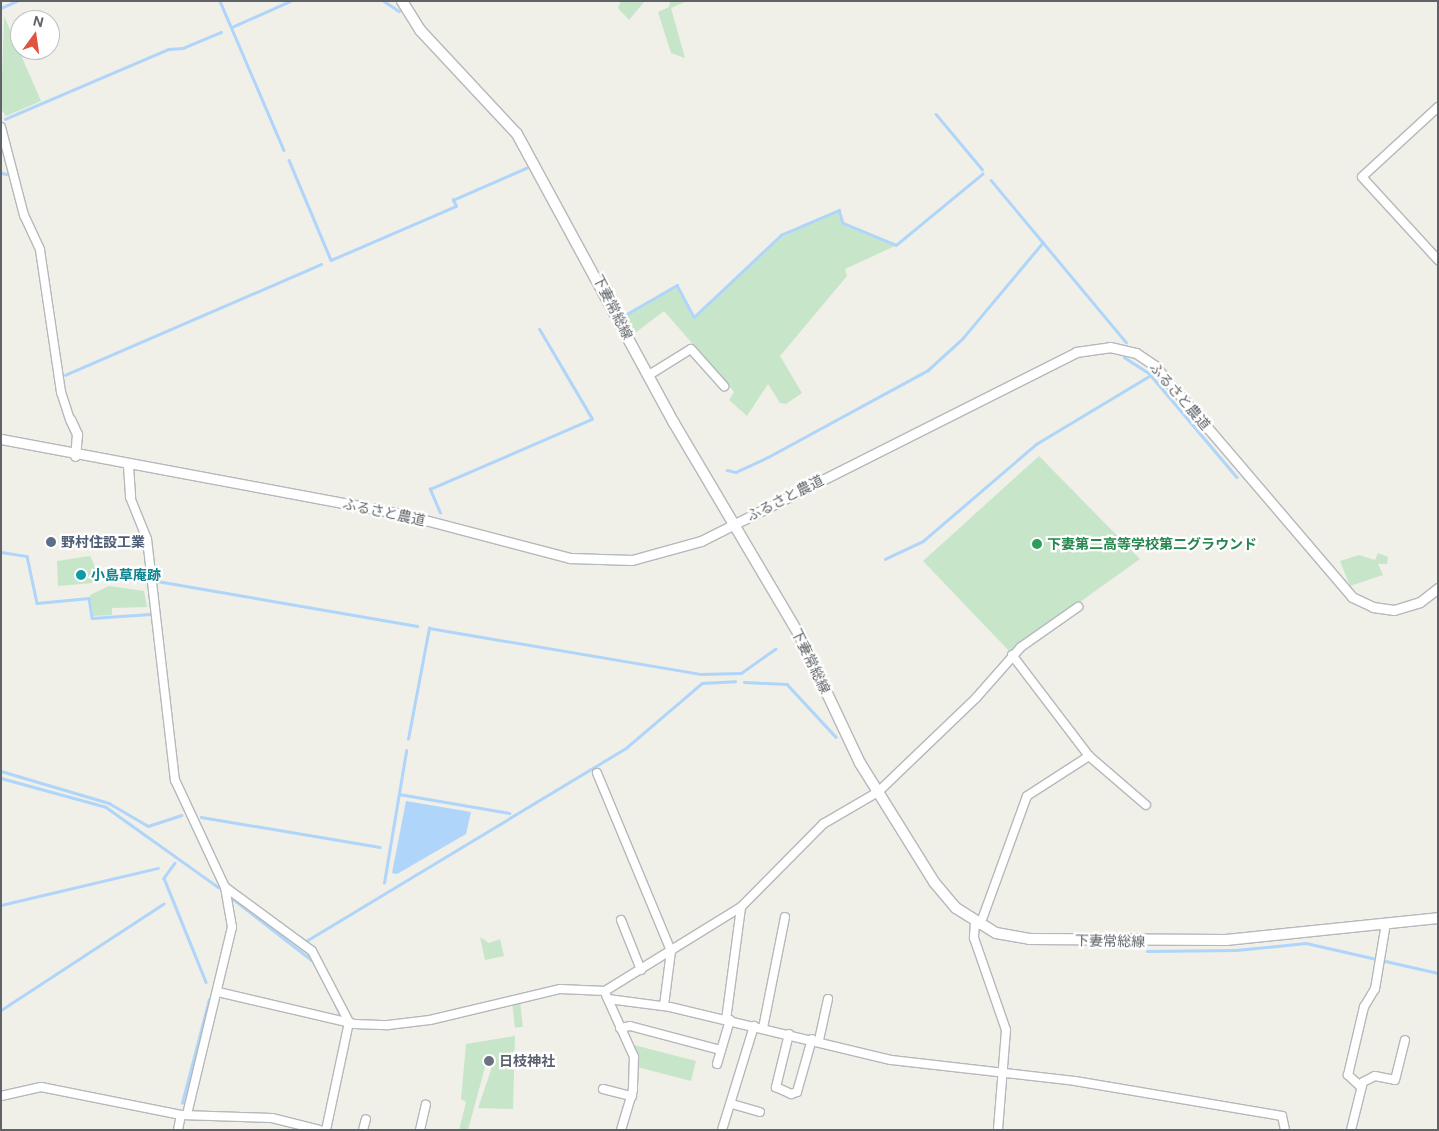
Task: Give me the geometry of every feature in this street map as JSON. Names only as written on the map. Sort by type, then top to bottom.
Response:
[{"type":"main road","name":"下妻常総線","points":[[402,1],[420,30],[517,134],[649,375],[806,648],[838,720],[878,792],[942,893],[977,924],[1029,939],[1187,942],[1438,918]]},
{"type":"street","points":[[1438,107],[1362,176],[1438,260]]},
{"type":"street","points":[[1,127],[24,215],[40,250],[61,392],[77,434],[75,456]]},
{"type":"street","name":"ふるさと農道","points":[[1,439],[128,466],[406,515],[580,560],[623,560],[663,554],[734,524],[1076,352],[1110,347],[1136,353],[1154,365],[1352,596],[1373,607],[1394,610],[1420,602],[1438,588]]},
{"type":"street","points":[[649,375],[691,349],[724,386]]},
{"type":"street","points":[[128,466],[130,497],[147,539],[175,780],[225,887],[232,926],[218,992],[184,1115],[178,1130]]},
{"type":"street","points":[[606,995],[641,970],[741,907],[823,824],[878,792],[976,698],[1012,655],[1078,607]]},
{"type":"street","points":[[1012,655],[1089,756],[1146,805]]},
{"type":"street","points":[[998,1130],[1004,1075],[1006,1030],[974,938],[977,924],[1027,796],[1089,756]]},
{"type":"street","points":[[597,773],[671,951],[664,1006]]},
{"type":"street","points":[[225,887],[312,951],[349,1022],[326,1130]]},
{"type":"street","points":[[717,1064],[728,1020],[741,907]]},
{"type":"street","points":[[763,1028],[785,917]]},
{"type":"street","points":[[621,920],[641,970]]},
{"type":"street","points":[[1361,1087],[1348,1075],[1362,1013],[1381,960],[1386,923]]},
{"type":"street","points":[[218,992],[349,1022],[404,1024],[560,989],[664,1006],[815,1039],[891,1060],[1004,1075],[1075,1080],[1282,1116],[1286,1130]]},
{"type":"street","points":[[606,995],[634,1058],[632,1096],[621,1130]]},
{"type":"street","points":[[790,1034],[776,1087],[791,1094],[797,1092],[828,999]]},
{"type":"street","points":[[620,1028],[630,1026],[721,1050]]},
{"type":"street","points":[[722,1130],[732,1104],[754,1026]]},
{"type":"street","points":[[1351,1130],[1361,1087],[1371,1077],[1395,1080],[1405,1040]]},
{"type":"street","points":[[1,1096],[41,1087],[184,1115],[272,1118],[320,1130]]},
{"type":"street","points":[[604,1089],[632,1096]]},
{"type":"street","points":[[732,1104],[760,1112]]},
{"type":"street","points":[[420,1130],[426,1105]]},
{"type":"street","points":[[363,1130],[366,1119]]},
{"type":"green space","points":[[621,1],[645,1],[629,20],[618,8]]},
{"type":"green space","points":[[670,1],[687,1],[671,8],[685,58],[671,53],[658,12],[669,7]]},
{"type":"green space","points":[[4,16],[10,30],[10,60],[23,60],[41,101],[6,116],[1,109]]},
{"type":"green space","points":[[838,211],[843,225],[895,246],[845,269],[847,276],[780,356],[802,393],[786,404],[780,403],[768,384],[747,416],[729,400],[734,392],[731,388],[664,311],[635,333],[626,316],[677,287],[693,318],[782,237]]},
{"type":"green space","name":"下妻第二高等学校第二グラウンド","points":[[1039,456],[1140,559],[1010,652],[923,561]]},
{"type":"green space","points":[[1378,553],[1388,557],[1387,564],[1378,564],[1383,575],[1350,586],[1340,561],[1359,555],[1375,560]]},
{"type":"green space","points":[[90,556],[96,569],[92,583],[58,586],[57,561]]},
{"type":"green space","points":[[109,586],[144,591],[147,607],[112,608],[112,615],[93,616],[90,595]]},
{"type":"green space","points":[[480,937],[489,943],[500,939],[504,956],[485,960]]},
{"type":"green space","points":[[520,1000],[523,1027],[515,1028],[512,1001]]},
{"type":"green space","points":[[515,1036],[513,1109],[478,1108],[491,1070],[491,1062],[487,1060],[468,1130],[459,1130],[466,1102],[461,1099],[466,1044]]},
{"type":"green space","points":[[630,1044],[696,1061],[691,1081],[637,1067]]},
{"type":"water","points":[[406,801],[471,812],[466,834],[397,874],[392,873]]},
{"type":"waterway","points":[[1,8],[17,1]]},
{"type":"waterway","points":[[220,1],[284,150]]},
{"type":"waterway","points":[[232,27],[290,1]]},
{"type":"waterway","points":[[384,1],[399,11]]},
{"type":"waterway","points":[[5,119],[168,49],[183,48],[221,32]]},
{"type":"waterway","points":[[936,114],[982,169]]},
{"type":"waterway","points":[[289,160],[331,260],[456,206],[453,200],[526,168]]},
{"type":"waterway","points":[[1,173],[7,174]]},
{"type":"waterway","points":[[625,315],[677,285],[694,317],[781,235],[839,210],[843,223],[896,245],[982,174]]},
{"type":"waterway","points":[[991,180],[1126,342]]},
{"type":"waterway","points":[[727,470],[736,472],[768,457],[928,370],[962,339],[1043,242]]},
{"type":"waterway","points":[[65,375],[321,264]]},
{"type":"waterway","points":[[440,513],[430,489],[592,419],[539,329]]},
{"type":"waterway","points":[[1124,357],[1149,373],[1237,477]]},
{"type":"waterway","points":[[885,559],[923,541],[1036,444],[1151,375]]},
{"type":"waterway","points":[[1,552],[27,556],[37,603],[89,598],[92,618],[150,614]]},
{"type":"waterway","points":[[157,581],[417,626]]},
{"type":"waterway","points":[[408,739],[429,628],[701,674],[741,673],[775,649]]},
{"type":"waterway","points":[[306,941],[626,748],[702,683],[735,681]]},
{"type":"waterway","points":[[744,682],[787,684],[836,737]]},
{"type":"waterway","points":[[384,883],[406,751]]},
{"type":"waterway","points":[[1,771],[109,803],[148,826],[181,815]]},
{"type":"waterway","points":[[1,778],[106,807],[218,887]]},
{"type":"waterway","points":[[399,794],[509,813]]},
{"type":"waterway","points":[[201,817],[380,847]]},
{"type":"waterway","points":[[175,863],[164,878],[206,982]]},
{"type":"waterway","points":[[1,905],[158,868]]},
{"type":"waterway","points":[[232,898],[313,961]]},
{"type":"waterway","points":[[1,1010],[163,904]]},
{"type":"waterway","points":[[1147,951],[1236,950],[1306,943],[1438,973]]},
{"type":"waterway","points":[[182,1103],[209,999]]},
{"type":"waterway","points":[[336,1005],[341,1016]]},
{"type":"place","name":"野村住設工業","points":[[51,542]]},
{"type":"place","name":"下妻第二高等学校第二グラウンド","points":[[1037,544]]},
{"type":"place","name":"小島草庵跡","points":[[81,575]]},
{"type":"place","name":"日枝神社","points":[[489,1061]]}]
